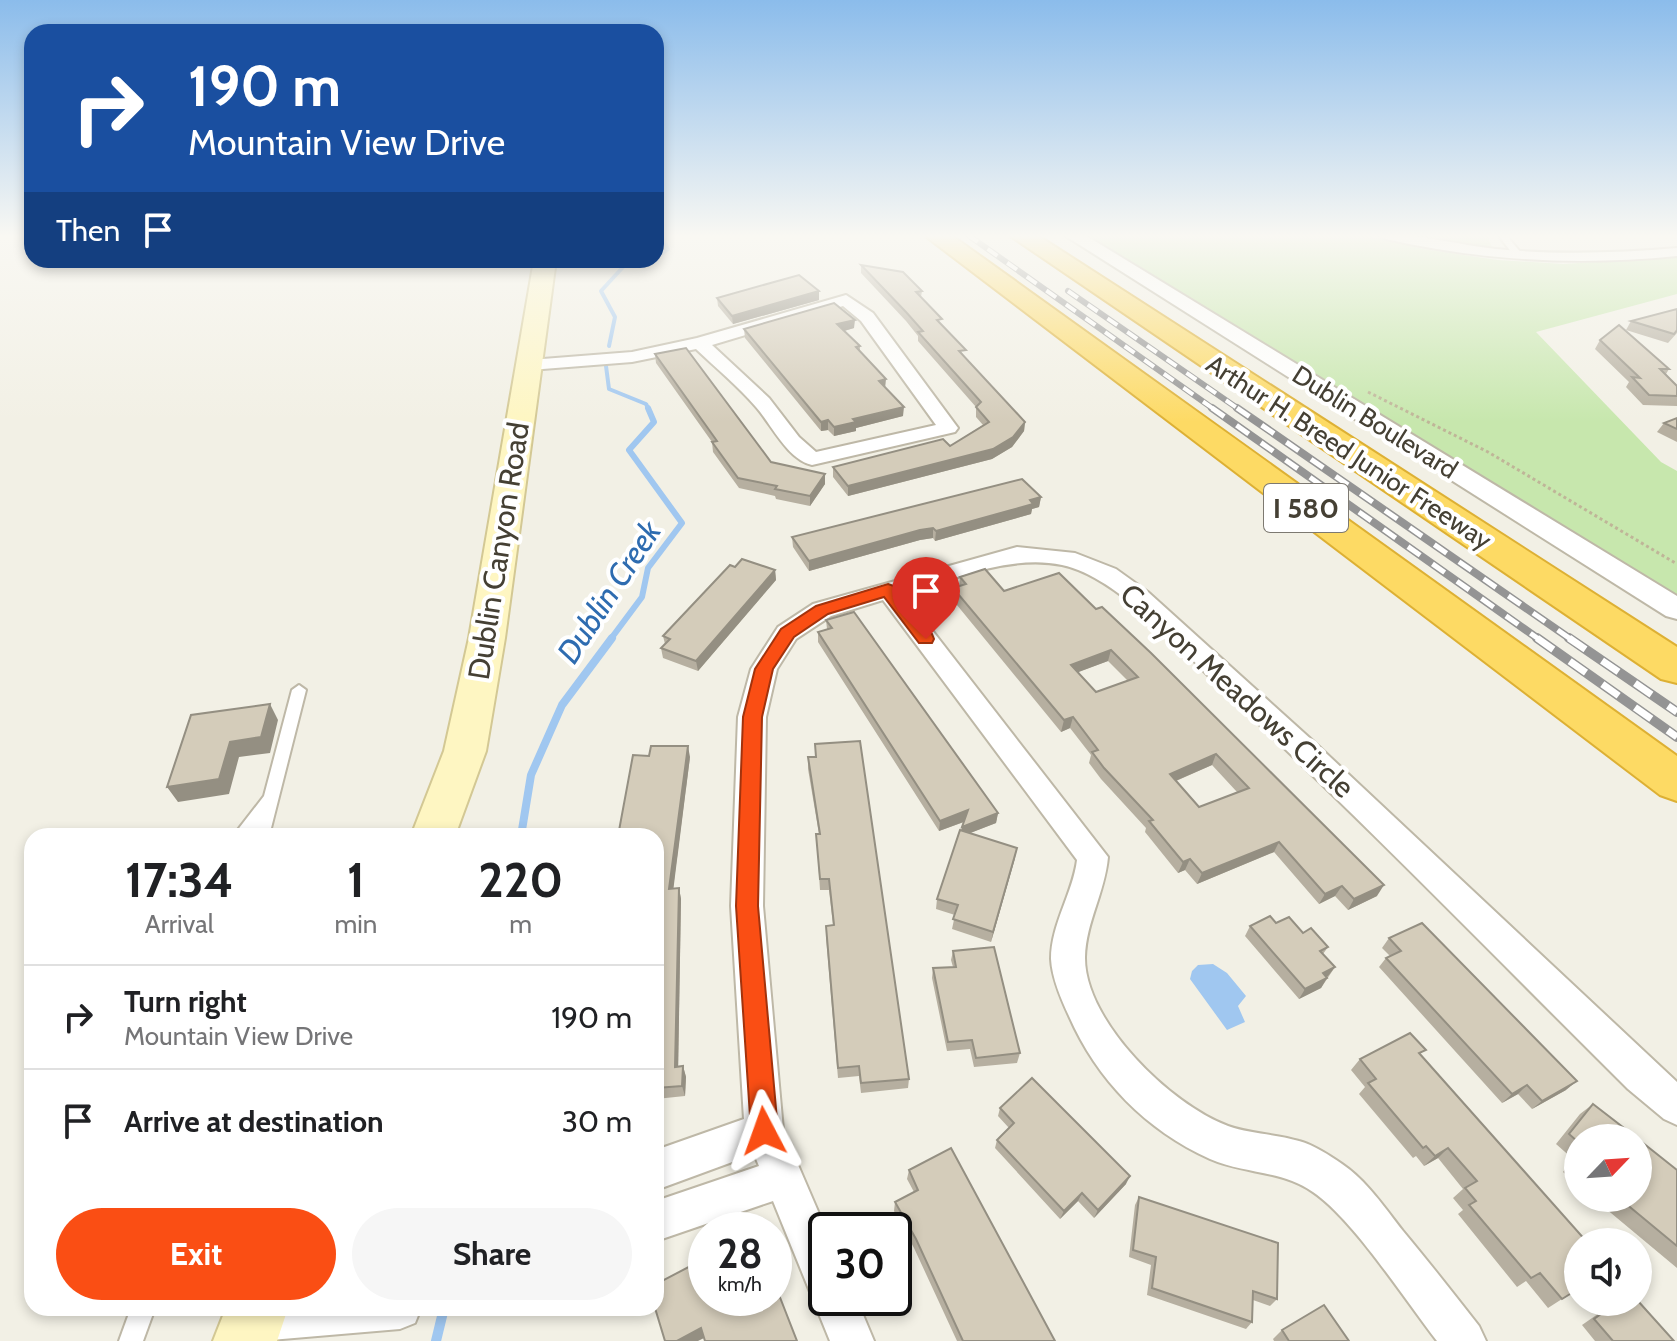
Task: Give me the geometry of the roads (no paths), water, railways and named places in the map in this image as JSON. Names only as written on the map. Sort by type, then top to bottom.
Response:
[{"type":"highway","name":"Arthur H. Breed Junior Freeway","points":[[1021,298],[1677,782]]},
{"type":"highway","name":"Arthur H. Breed Junior Freeway","points":[[1116,298],[1677,668]]},
{"type":"main road","name":"Dublin Canyon Road","points":[[436,828],[465,751],[487,638],[540,298]]},
{"type":"street","name":"Dublin Boulevard","points":[[1174,298],[1677,609]]},
{"type":"street","points":[[530,365],[632,357],[700,343],[846,300],[867,317],[948,428],[812,459],[792,441],[762,402],[700,343]]},
{"type":"street","name":"Canyon Meadows Circle","points":[[808,1238],[764,1131],[747,906],[752,717],[764,669],[787,633],[822,610],[1017,554],[1067,558],[1108,574],[1139,597],[1303,748],[1641,1076],[1677,1106]]},
{"type":"street","points":[[888,590],[1093,857],[1090,882],[1071,932],[1068,960],[1076,994],[1097,1039],[1124,1074],[1163,1109],[1221,1144],[1299,1160],[1331,1180],[1366,1216],[1464,1341]]},
{"type":"street","points":[[664,1167],[764,1131]]},
{"type":"street","points":[[664,1218],[782,1178]]},
{"type":"street","points":[[251,1323],[320,1316]]},
{"type":"street","points":[[842,1316],[852,1341]]},
{"type":"lane","points":[[263,828],[299,690]]},
{"type":"lane","points":[[247,828],[272,793]]},
{"type":"lane","points":[[131,1341],[140,1316]]},
{"type":"water","points":[[1213,964],[1227,973],[1246,996],[1238,1006],[1245,1022],[1227,1030],[1190,979],[1198,965]]},
{"type":"waterway","name":"Dublin Creek","points":[[605,298],[615,317],[609,346]]},
{"type":"waterway","name":"Dublin Creek","points":[[606,366],[609,389],[646,404],[648,408]]},
{"type":"waterway","name":"Dublin Creek","points":[[610,640],[642,597],[648,568],[682,523],[629,450],[654,422],[648,408]]},
{"type":"waterway","name":"Dublin Creek","points":[[522,828],[531,775],[562,705],[612,638]]},
{"type":"waterway","name":"Dublin Creek","points":[[436,1341],[442,1316]]},
{"type":"railway","points":[[1056,298],[1215,410]]},
{"type":"railway","points":[[1078,298],[1240,410]]},
{"type":"railway","points":[[1212,408],[1540,640]]},
{"type":"railway","points":[[1237,408],[1572,640]]},
{"type":"railway","points":[[1537,638],[1677,737]]},
{"type":"railway","points":[[1569,638],[1677,712]]}]
